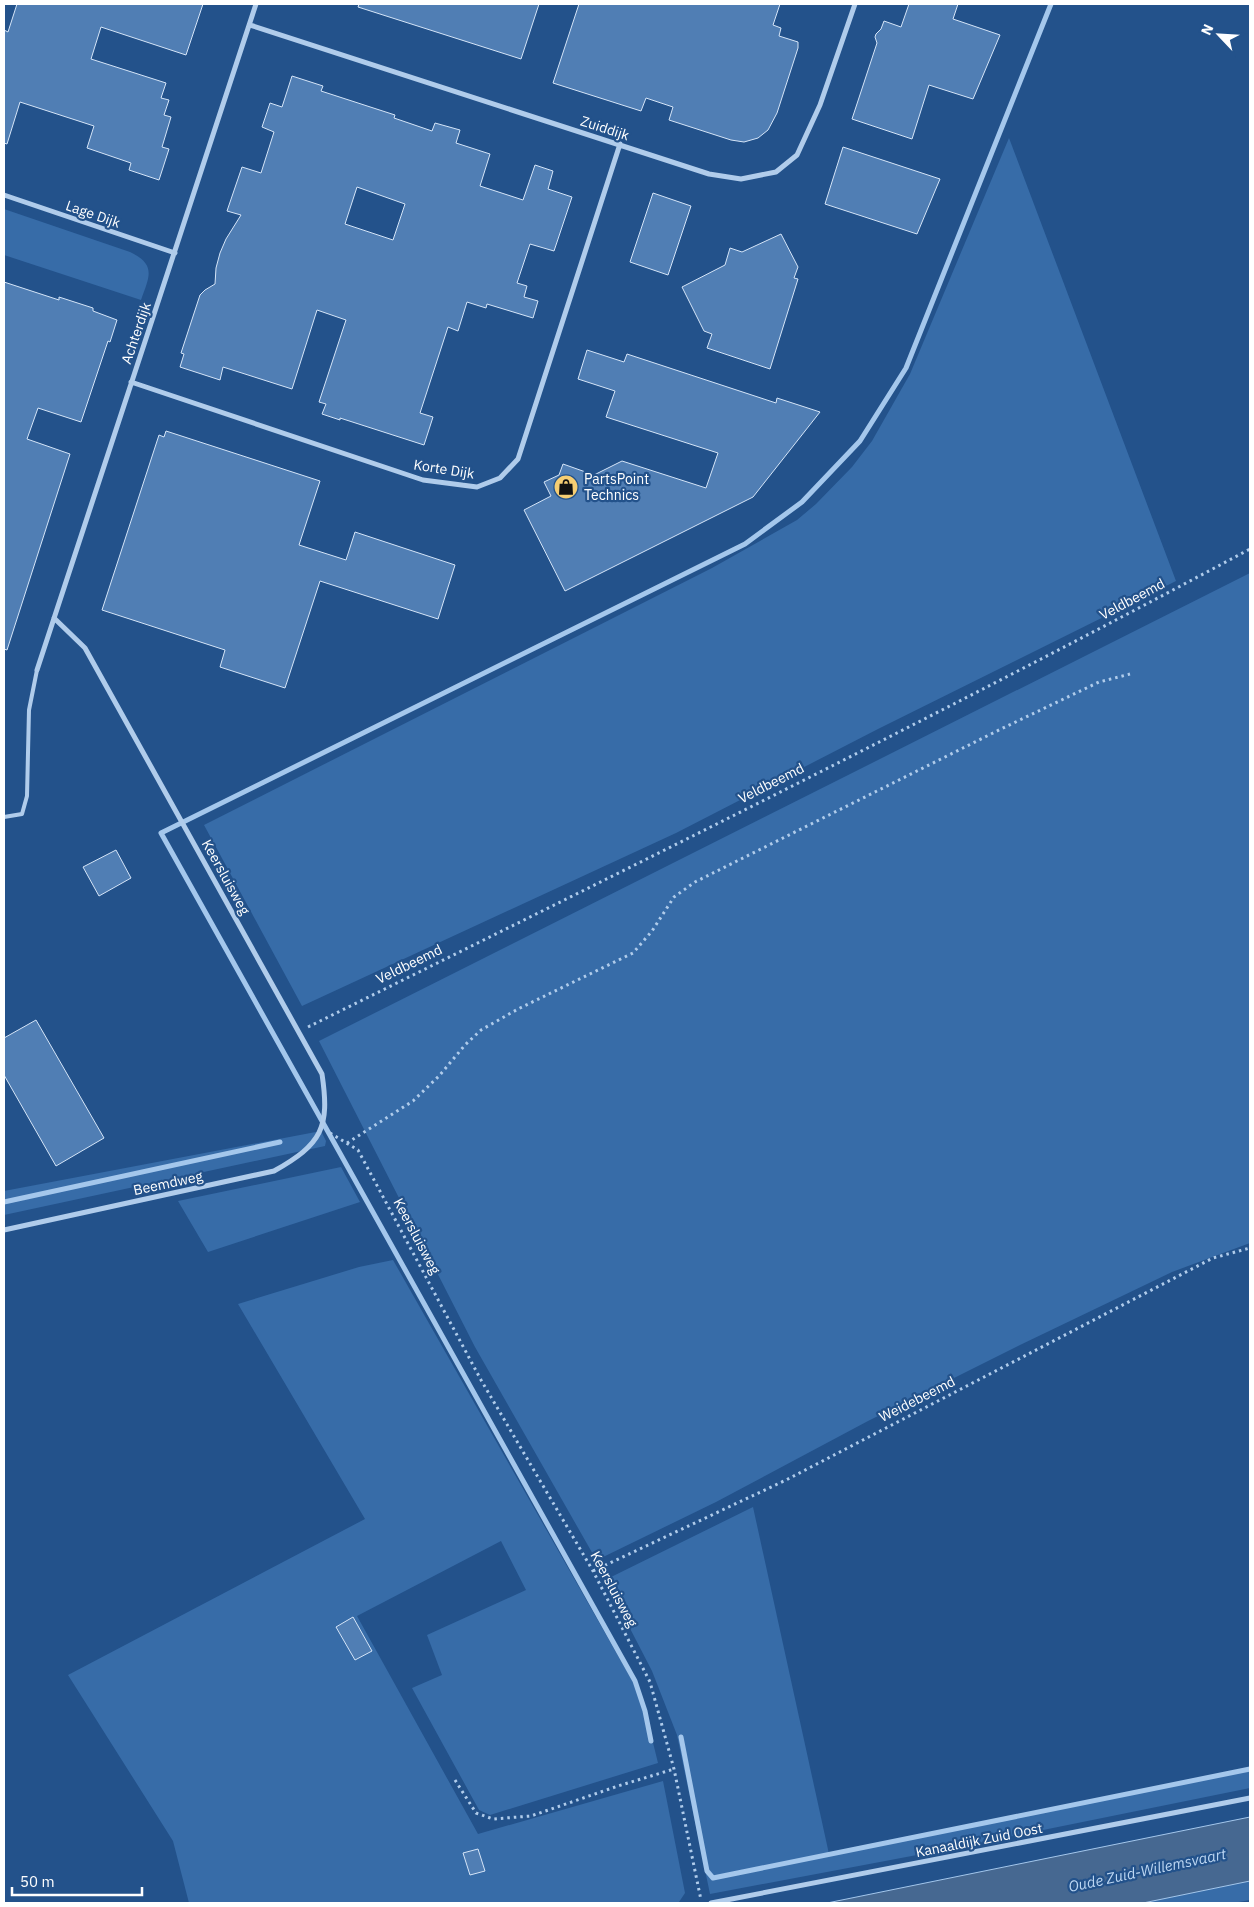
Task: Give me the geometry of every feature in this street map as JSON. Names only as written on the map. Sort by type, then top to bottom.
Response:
[{"type":"street","name":"Achterdijk","points":[[37,670],[256,4]]},
{"type":"street","name":"Zuiddijk","points":[[250,25],[709,174],[741,179],[776,172],[797,155],[820,104],[855,4]]},
{"type":"street","name":"Korte Dijk","points":[[131,382],[423,480],[477,487],[500,478],[518,459],[620,144]]},
{"type":"street","name":"Lage Dijk","points":[[4,195],[175,253]]},
{"type":"street","name":"Keersluisweg","points":[[54,618],[85,648],[322,1074],[326,1102],[322,1129]]},
{"type":"street","name":"Beemdweg","points":[[4,1230],[274,1171],[296,1158],[312,1144],[322,1129]]},
{"type":"street","name":"Kanaaldijk Zuid Oost","points":[[711,1903],[1250,1798]]},
{"type":"lane","points":[[4,817],[22,814],[27,796],[29,710],[37,670]]},
{"type":"path","name":"Veldbeemd","points":[[299,1031],[676,844],[1114,622],[1250,549]]},
{"type":"path","points":[[347,1143],[413,1101],[481,1030],[518,1009],[632,953],[652,931],[674,897],[695,882],[1001,728],[1099,682],[1130,674]]},
{"type":"path","name":"Keersluisweg","points":[[322,1129],[358,1150],[481,1380],[592,1571],[650,1682],[674,1769],[702,1903]]},
{"type":"path","name":"Weidebeemd","points":[[592,1571],[786,1480],[1213,1258],[1250,1248]]},
{"type":"path","points":[[455,1780],[476,1813],[493,1819],[531,1816],[674,1769]]},
{"type":"shaded area","points":[[1009,138],[1176,581],[878,729],[676,833],[302,1006],[204,825],[712,568],[797,520],[816,504],[852,467],[872,441],[910,374]]},
{"type":"shaded area","points":[[4,209],[130,252],[139,257],[149,272],[141,300],[4,255]]},
{"type":"shaded area","points":[[1250,573],[1250,1243],[1172,1272],[868,1421],[716,1502],[599,1559],[594,1556],[475,1347],[319,1041]]},
{"type":"shaded area","points":[[321,1131],[326,1141],[325,1146],[4,1215],[4,1191]]},
{"type":"shaded area","points":[[341,1167],[360,1202],[208,1252],[178,1201]]},
{"type":"shaded area","points":[[393,1260],[642,1698],[658,1763],[490,1815],[479,1810],[412,1688],[442,1675],[427,1635],[526,1590],[501,1541],[357,1616],[478,1834],[663,1781],[685,1893],[679,1902],[189,1903],[173,1841],[68,1675],[365,1519],[238,1304],[359,1267]]},
{"type":"shaded area","points":[[753,1507],[829,1854],[1250,1770],[1250,1788],[954,1848],[710,1894],[677,1735],[652,1671],[605,1580]]},
{"type":"shaded area","points":[[1250,1881],[1250,1900],[1233,1903],[1143,1903]]},
{"type":"water","name":"Oude Zuid-Willemsvaart","points":[[1250,1817],[1250,1881],[1143,1903],[827,1903]]},
{"type":"building","points":[[17,4],[203,4],[186,55],[101,27],[91,59],[166,83],[161,98],[169,100],[164,115],[171,117],[162,147],[169,149],[159,180],[129,170],[131,163],[87,148],[94,126],[20,102],[7,144],[4,143],[4,30],[8,32]]},
{"type":"building","points":[[359,4],[539,4],[521,59],[358,7]]},
{"type":"building","points":[[579,4],[780,4],[773,25],[781,28],[779,36],[798,42],[798,48],[777,113],[768,130],[758,138],[744,142],[731,140],[669,120],[673,107],[646,98],[641,111],[553,83]]},
{"type":"building","points":[[909,4],[958,4],[953,19],[1000,35],[973,99],[929,85],[912,139],[852,119],[877,43],[876,34],[881,29],[884,21],[901,27]]},
{"type":"building","points":[[292,76],[323,86],[321,91],[395,115],[394,118],[432,131],[435,123],[460,130],[456,143],[490,154],[480,186],[523,200],[535,165],[553,171],[548,189],[572,197],[554,251],[530,244],[517,283],[527,286],[524,297],[538,301],[533,318],[487,304],[486,308],[467,302],[458,331],[448,327],[420,413],[433,417],[424,445],[322,414],[326,404],[319,402],[346,320],[317,310],[292,389],[223,367],[220,380],[180,367],[184,354],[181,353],[200,295],[215,284],[216,268],[220,253],[226,239],[241,215],[227,211],[242,167],[261,173],[274,132],[262,127],[270,103],[282,107]],"holes":[[[357,187],[405,204],[393,240],[345,224]]]},
{"type":"building","points":[[843,147],[940,179],[917,234],[825,204]]},
{"type":"building","points":[[653,193],[691,206],[668,275],[630,262]]},
{"type":"building","points":[[781,234],[798,267],[794,278],[798,279],[770,369],[707,348],[712,334],[704,331],[682,287],[725,265],[730,248],[742,252]]},
{"type":"building","points":[[4,282],[59,300],[59,297],[93,308],[93,311],[117,320],[81,422],[38,408],[27,439],[70,454],[7,650],[4,649]]},
{"type":"building","points":[[587,350],[624,362],[627,354],[776,403],[777,398],[820,412],[753,497],[565,591],[524,510],[551,496],[544,482],[559,475],[563,464],[594,475],[622,461],[706,488],[718,453],[606,417],[615,391],[578,379]]},
{"type":"building","points":[[166,431],[320,481],[299,545],[346,560],[355,532],[455,565],[438,619],[320,581],[285,688],[220,667],[225,650],[102,610],[159,435],[164,437]]},
{"type":"building","points":[[116,850],[131,878],[99,896],[83,867]]},
{"type":"building","points":[[36,1020],[104,1138],[56,1166],[4,1075],[4,1038]]},
{"type":"building","points":[[353,1617],[372,1651],[355,1660],[336,1627]]},
{"type":"building","points":[[478,1849],[485,1871],[470,1875],[463,1853]]},
{"type":"waterway","points":[[651,1741],[645,1711],[635,1681],[161,833],[745,544],[802,502],[860,441],[906,368],[1051,4]]},
{"type":"waterway","points":[[4,1202],[280,1142]]},
{"type":"waterway","points":[[681,1737],[707,1871],[713,1878],[1250,1769]]},
{"type":"place","name":"PartsPoint Technics","points":[[566,487]]}]
